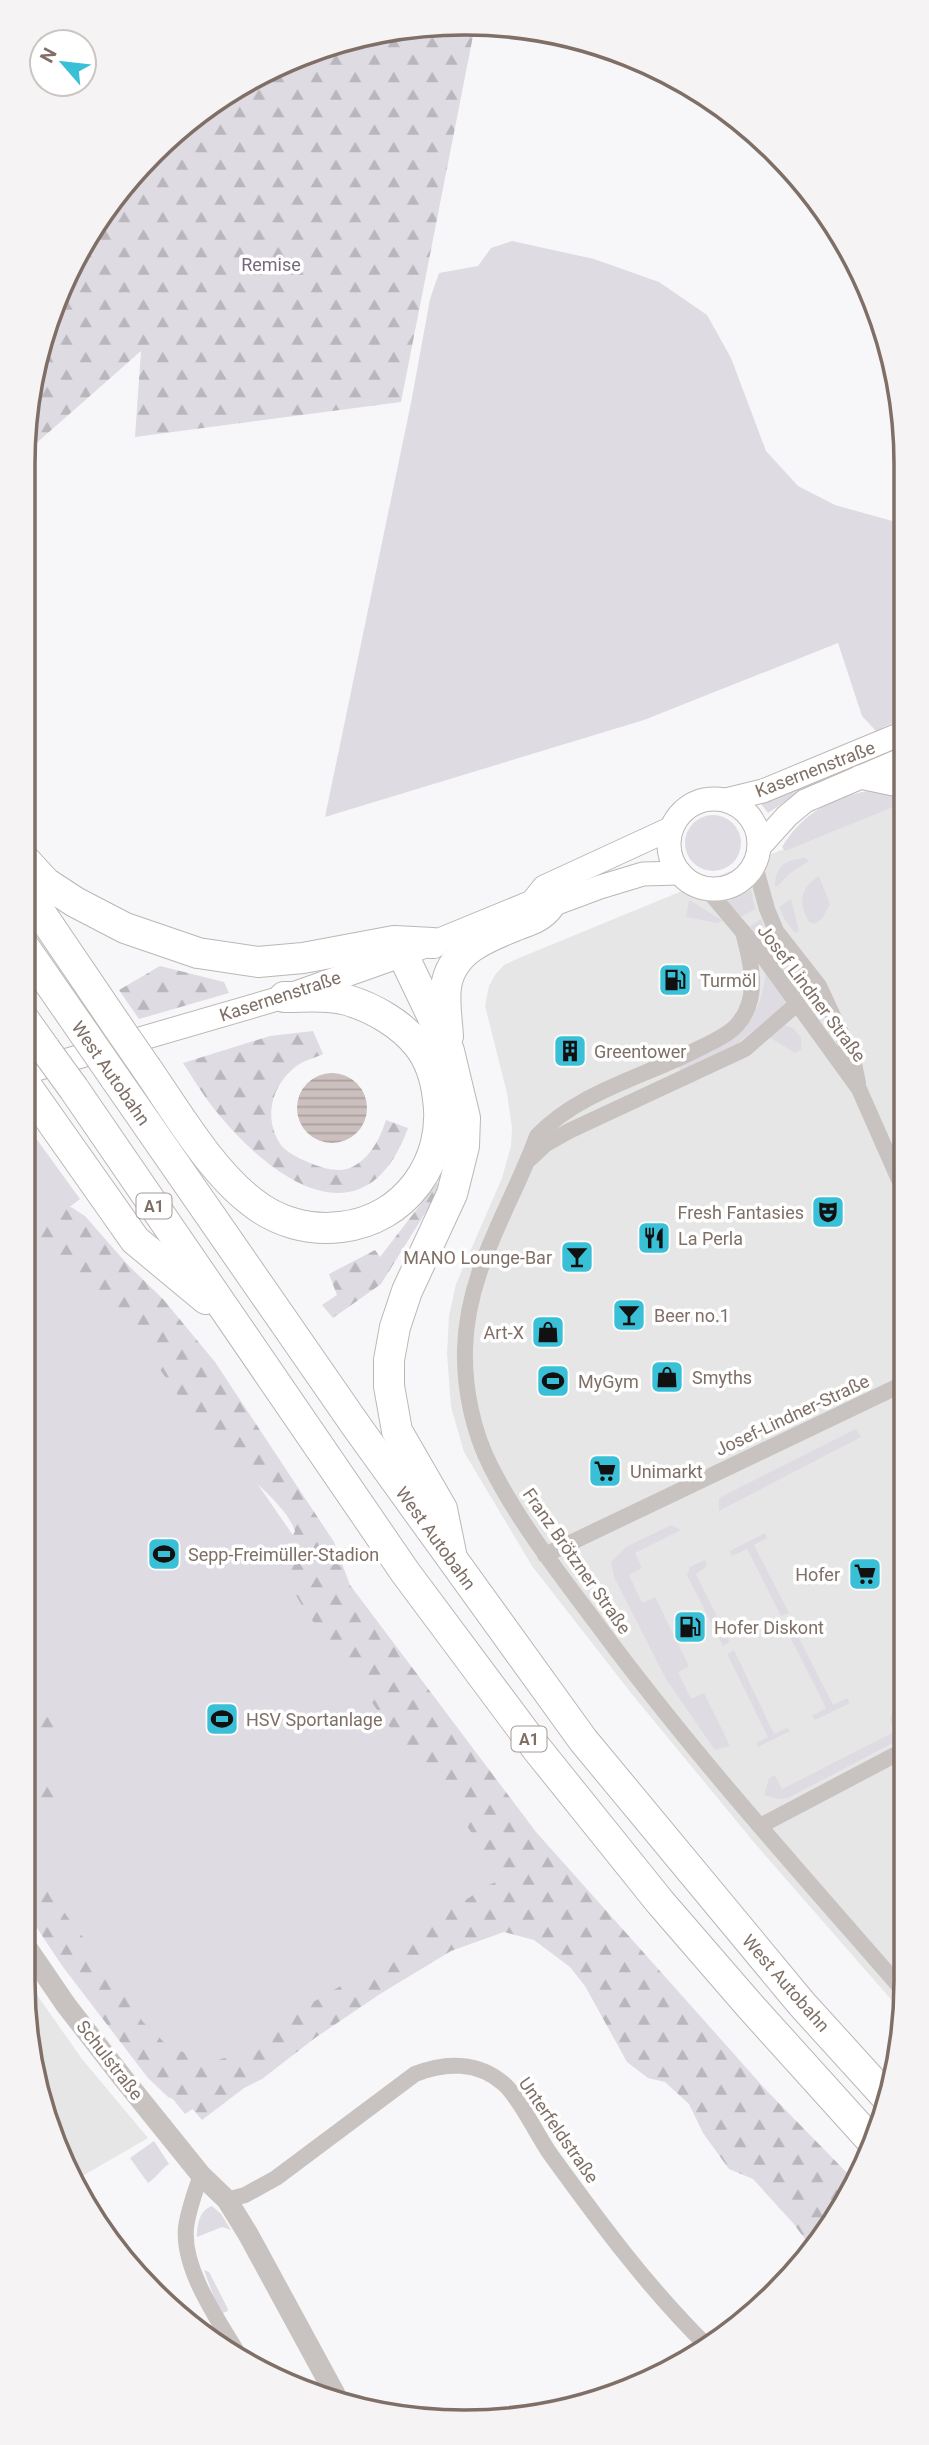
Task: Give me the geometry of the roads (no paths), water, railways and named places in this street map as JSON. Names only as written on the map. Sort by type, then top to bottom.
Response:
[{"type":"highway","points":[[35,871],[46,883],[125,928],[198,953],[258,962],[303,958],[394,941],[433,943]]},
{"type":"highway","points":[[449,1051],[446,985],[454,966],[469,947],[543,915],[541,904]]},
{"type":"highway","points":[[35,905],[194,1136],[233,1186],[276,1217],[302,1226],[329,1228],[359,1225],[388,1212],[416,1188],[435,1152],[441,1118],[436,1079],[419,1047],[399,1026],[370,1009],[345,999],[284,997]]},
{"type":"highway","points":[[403,955],[449,1051],[460,1088],[465,1118],[464,1146],[452,1194],[407,1292],[395,1327],[389,1360],[389,1387],[397,1431],[442,1509],[454,1563]]},
{"type":"highway","name":"West Autobahn","points":[[35,962],[454,1563],[591,1750],[801,2003],[880,2090]]},
{"type":"highway","name":"A1","points":[[35,1035],[405,1572],[537,1749],[669,1913],[865,2134]]},
{"type":"highway","points":[[35,1096],[135,1240],[234,1322]]},
{"type":"main road","name":"Kasernenstraße","points":[[726,800],[763,792],[894,737]]},
{"type":"main road","name":"Kasernenstraße","points":[[757,855],[787,816],[805,801],[894,763]]},
{"type":"main road","points":[[860,777],[894,784]]},
{"type":"main road","points":[[726,800],[740,807],[751,818],[757,832],[757,855],[743,878],[732,885],[706,888],[691,882],[680,873],[670,852],[672,828],[688,807],[699,801],[726,800]]},
{"type":"main road","name":"Kasernenstraße","points":[[541,904],[544,887],[672,828]]},
{"type":"main road","name":"Kasernenstraße","points":[[35,1082],[284,997],[541,904],[643,874],[680,873]]},
{"type":"street","name":"Josef Lindner Straße","points":[[757,855],[767,909],[776,931],[819,986],[853,1059],[859,1089]]},
{"type":"street","name":"Josef Lindner Straße","points":[[706,888],[798,1003],[859,1089]]},
{"type":"street","name":"Franz Brötzner Straße","points":[[743,932],[753,970],[751,993],[737,1024],[719,1038],[680,1058],[579,1102],[551,1121],[537,1136],[482,1261],[468,1313],[464,1350],[469,1399],[490,1465],[512,1506],[545,1555],[648,1693],[894,1980]]},
{"type":"street","points":[[798,1003],[805,980],[800,963]]},
{"type":"street","name":"Franz Brötzner Straße","points":[[528,1161],[547,1144],[569,1130],[745,1049],[798,1003]]},
{"type":"street","points":[[859,1089],[894,1168]]},
{"type":"street","name":"Josef-Lindner-Straße","points":[[545,1555],[894,1388]]},
{"type":"street","points":[[760,1826],[894,1755]]},
{"type":"street","name":"Schulstraße","points":[[35,1959],[90,2036],[201,2175],[228,2200],[332,2389]]},
{"type":"street","name":"Unterfeldstraße","points":[[228,2200],[245,2195],[276,2178],[415,2074],[452,2064],[470,2067],[487,2073],[505,2085],[544,2146],[625,2257],[700,2339]]},
{"type":"street","points":[[201,2175],[186,2230],[189,2258],[201,2289],[231,2341]]},
{"type":"place","name":"Turmöl","points":[[675,980]]},
{"type":"place","name":"Greentower","points":[[570,1051]]},
{"type":"place","name":"Fresh Fantasies","points":[[828,1212]]},
{"type":"place","name":"La Perla","points":[[654,1238]]},
{"type":"place","name":"MANO Lounge-Bar","points":[[577,1257]]},
{"type":"place","name":"Beer no.1","points":[[629,1315]]},
{"type":"place","name":"Art-X","points":[[548,1332]]},
{"type":"place","name":"Smyths","points":[[667,1377]]},
{"type":"place","name":"MyGym","points":[[553,1381]]},
{"type":"place","name":"Unimarkt","points":[[605,1471]]},
{"type":"place","name":"Sepp-Freimüller-Stadion","points":[[164,1554]]},
{"type":"place","name":"Hofer","points":[[865,1574]]},
{"type":"place","name":"Hofer Diskont","points":[[690,1627]]},
{"type":"place","name":"HSV Sportanlage","points":[[222,1719]]},
{"type":"park label","name":"Remise","points":[[271,264]]}]
